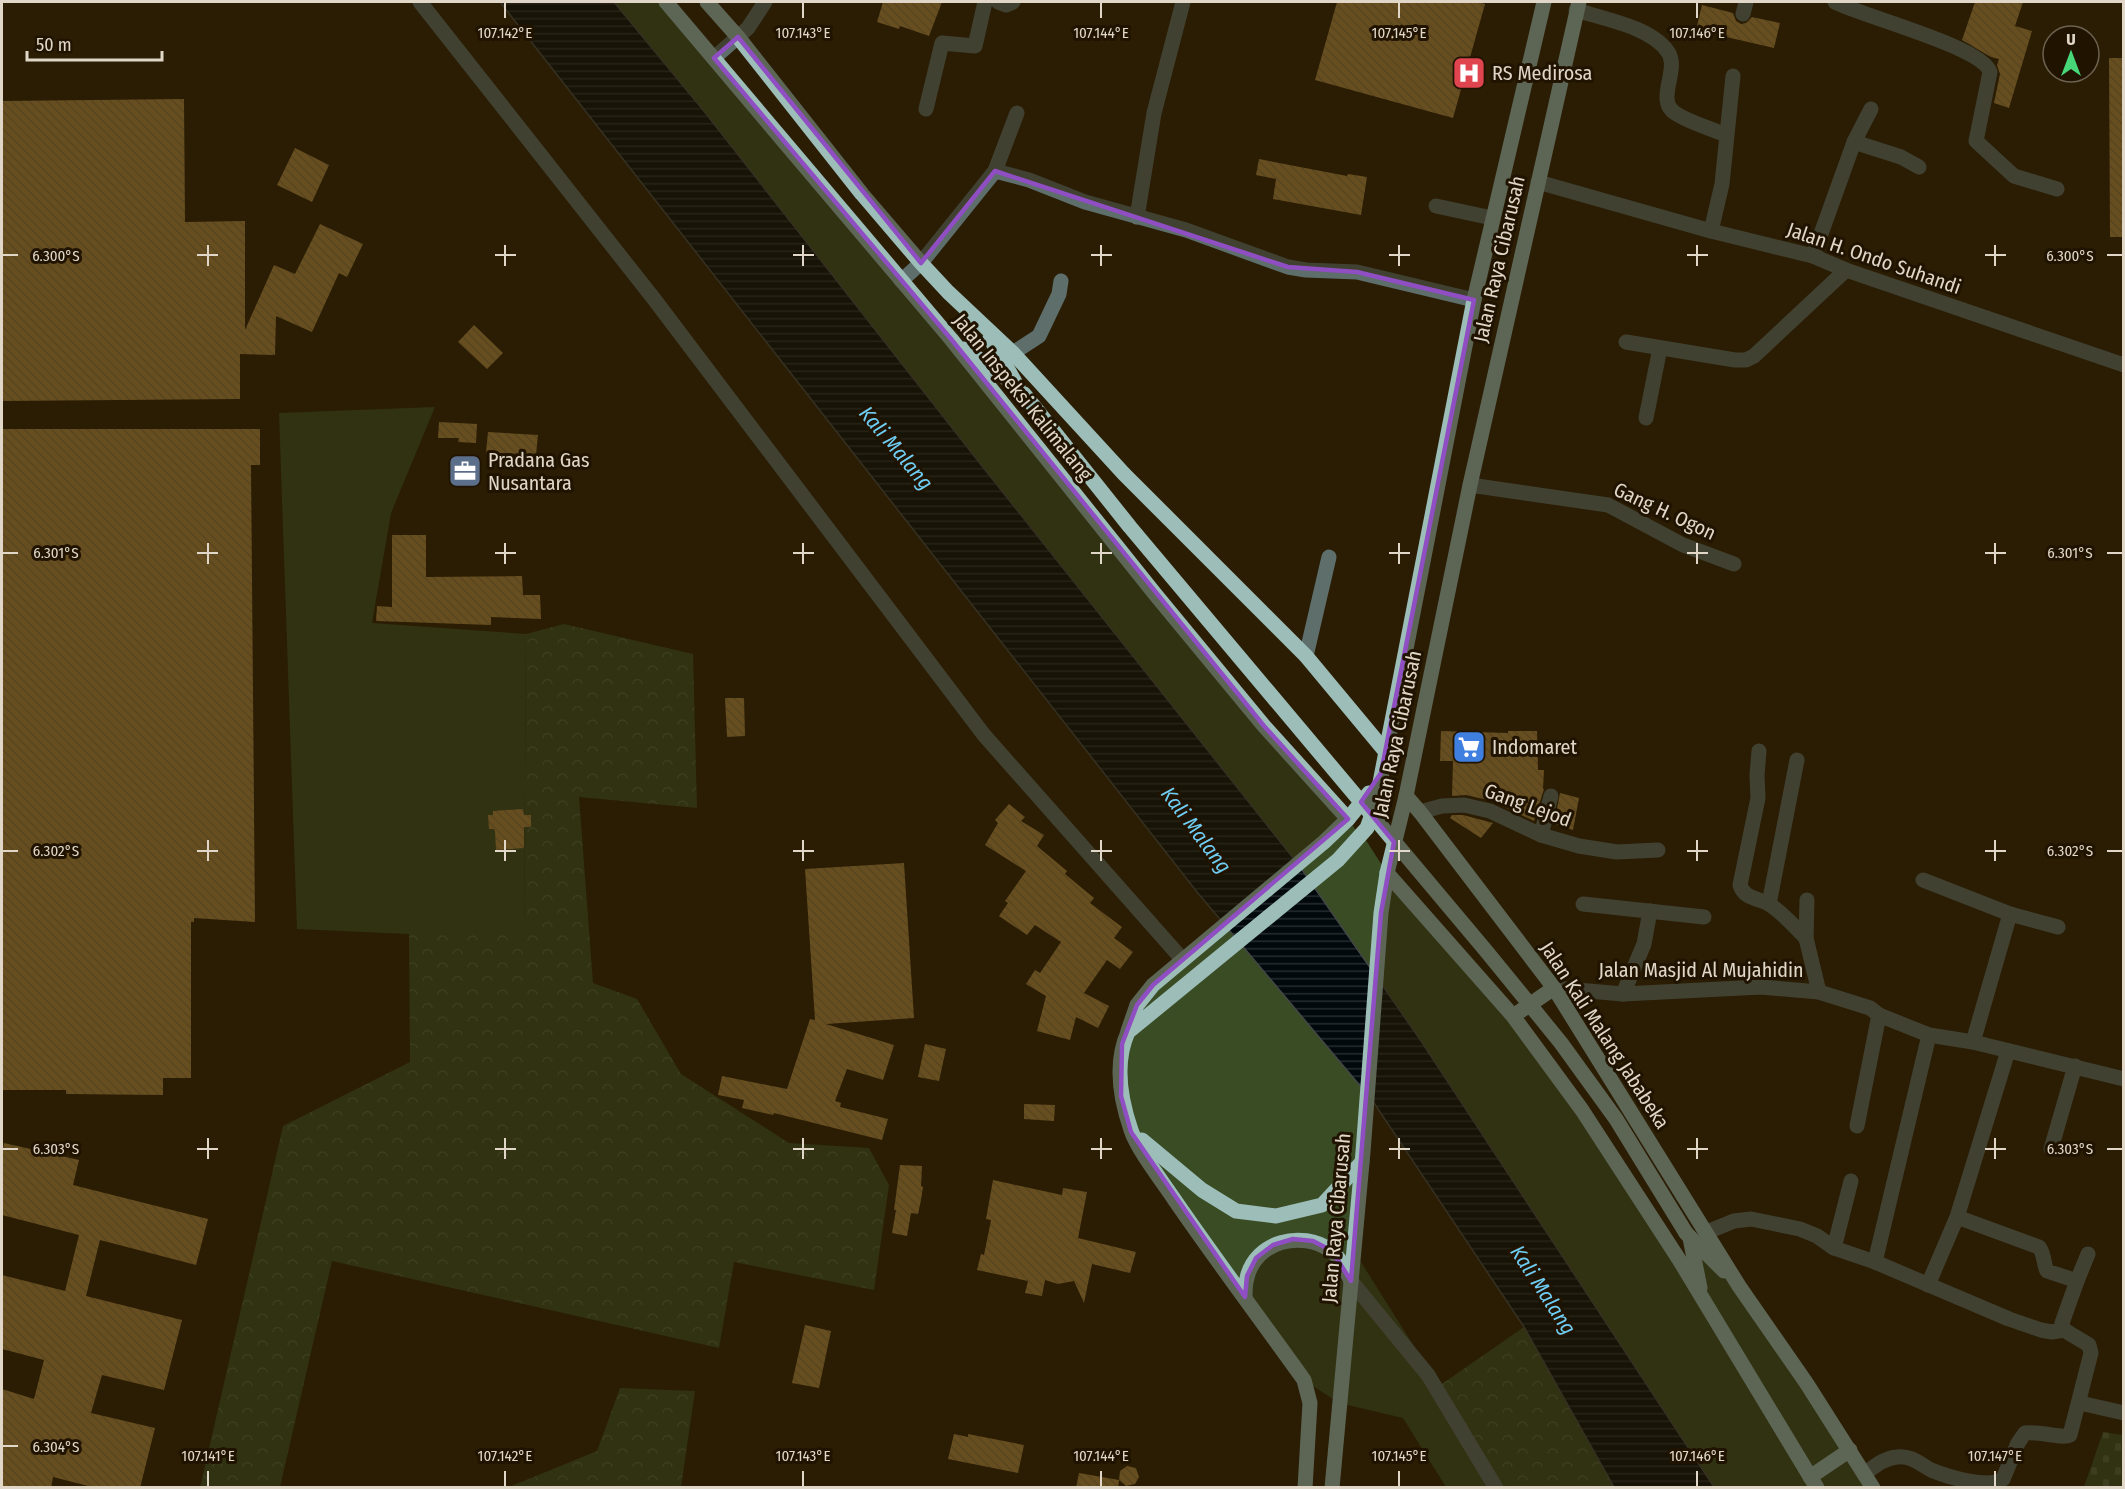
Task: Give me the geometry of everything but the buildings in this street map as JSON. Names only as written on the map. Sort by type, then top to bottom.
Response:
[{"type":"main road","name":"Jalan Inspeksi Kalimalang","points":[[666,2],[951,339],[1264,726],[1348,819]]},
{"type":"main road","name":"Jalan Inspeksi Kalimalang","points":[[706,2],[738,38],[862,194],[921,263],[1013,353],[1124,474],[1306,656],[1386,750]]},
{"type":"main road","name":"Jalan Raya Cibarusah","points":[[1128,1032],[1338,860],[1367,828],[1376,803],[1474,300],[1544,2]]},
{"type":"main road","name":"Jalan Raya Cibarusah","points":[[1332,1488],[1362,1162],[1381,913],[1387,873],[1406,796],[1470,485],[1578,6]]},
{"type":"main road","points":[[983,325],[1021,390],[1130,527],[1561,1043],[1616,1119],[1688,1235],[1739,1286]]},
{"type":"main road","points":[[951,339],[1021,390]]},
{"type":"main road","name":"Jalan Raya Cibarusah","points":[[1305,1488],[1310,1402],[1304,1380],[1200,1236],[1131,1131],[1121,1096],[1122,1044],[1137,1005],[1144,994],[1182,959],[1324,842],[1348,819],[1377,782],[1381,772]]},
{"type":"main road","name":"Jalan Kali Malang Jababeka","points":[[1406,796],[1554,988],[1739,1286],[1807,1384],[1873,1488]]},
{"type":"main road","points":[[1387,873],[1513,1016],[1582,1110],[1680,1261],[1814,1482],[1850,1450]]},
{"type":"main road","points":[[1513,1016],[1554,988]]},
{"type":"main road","points":[[1131,1131],[1202,1190],[1236,1211],[1276,1216],[1322,1204],[1362,1162]]},
{"type":"main road","points":[[1688,1235],[1702,1300]]},
{"type":"main road","points":[[1245,1297],[1247,1276],[1257,1258],[1273,1245],[1293,1239],[1313,1241],[1332,1251],[1351,1281]]},
{"type":"street","points":[[420,2],[654,298],[984,735],[1182,959]]},
{"type":"street","points":[[714,58],[752,24],[765,2]]},
{"type":"street","points":[[926,109],[942,42],[975,46],[985,2]]},
{"type":"street","points":[[998,2],[1006,5],[1013,2]]},
{"type":"street","points":[[1137,217],[1154,113],[1183,2]]},
{"type":"street","points":[[1835,2],[1927,35],[1980,59],[1988,66],[1990,72],[1976,141],[2014,176],[2057,189]]},
{"type":"street","points":[[1578,6],[1654,37],[1667,50],[1671,59],[1667,96],[1668,104],[1673,112],[1726,135]]},
{"type":"street","points":[[1710,231],[1722,184],[1733,76]]},
{"type":"street","points":[[1813,256],[1854,142],[1871,109]]},
{"type":"street","points":[[901,281],[921,263],[995,171],[1017,113]]},
{"type":"street","points":[[1854,142],[1893,154],[1919,167]]},
{"type":"street","points":[[995,171],[1029,180],[1085,202],[1186,230],[1288,267],[1357,272],[1474,300]]},
{"type":"street","name":"Jalan H. Ondo Suhandi","points":[[1538,182],[1710,231],[1813,256],[1846,270],[2124,365]]},
{"type":"street","points":[[1436,206],[1492,218]]},
{"type":"street","points":[[1626,342],[1746,360],[1754,356],[1846,270]]},
{"type":"street","points":[[1013,353],[1039,336],[1059,294],[1061,281]]},
{"type":"street","points":[[1646,418],[1660,348]]},
{"type":"street","name":"Gang H. Ogon","points":[[1470,485],[1608,506],[1683,545],[1734,564]]},
{"type":"street","points":[[1306,656],[1329,557]]},
{"type":"street","points":[[1759,751],[1758,798],[1740,885],[1749,896],[1769,904],[1806,938]]},
{"type":"street","points":[[1769,904],[1797,760]]},
{"type":"street","points":[[1541,835],[1551,796]]},
{"type":"street","name":"Gang Lejod","points":[[1420,812],[1442,806],[1464,805],[1490,811],[1541,835],[1579,846],[1617,852],[1658,850]]},
{"type":"street","points":[[1923,880],[2010,914],[2058,927]]},
{"type":"street","points":[[1807,900],[1806,938],[1819,992]]},
{"type":"street","points":[[1583,904],[1704,917]]},
{"type":"street","points":[[1623,994],[1644,944],[1650,911]]},
{"type":"street","points":[[1973,1042],[2010,914]]},
{"type":"street","name":"Jalan Masjid Al Mujahidin","points":[[1554,988],[1623,994],[1761,987],[1819,992],[1870,1008],[1879,1015],[1929,1035],[1973,1042],[2124,1079]]},
{"type":"street","points":[[1857,1126],[1879,1015]]},
{"type":"street","points":[[1875,1262],[1929,1035]]},
{"type":"street","points":[[1928,1285],[1957,1217],[2007,1051]]},
{"type":"street","points":[[2051,1149],[2075,1066]]},
{"type":"street","points":[[1834,1248],[1851,1181]]},
{"type":"street","points":[[1957,1217],[2039,1247],[2044,1255],[2044,1265],[2048,1271],[2077,1281]]},
{"type":"street","points":[[1707,1232],[1734,1221],[1751,1220],[1800,1229],[1817,1236],[1834,1248],[1875,1262],[2030,1327],[2052,1332],[2064,1330]]},
{"type":"street","points":[[1864,1474],[1884,1460],[1900,1456],[1915,1460],[1931,1470],[1976,1483],[1992,1484],[2003,1479],[2018,1443],[2025,1433],[2041,1432],[2064,1437],[2070,1435],[2091,1353],[2089,1345],[2069,1335],[2062,1323],[2088,1254]]},
{"type":"street","points":[[1351,1281],[1428,1375],[1496,1488]]},
{"type":"street","points":[[2080,1403],[2124,1413]]},
{"type":"highlighted area","points":[[738,37],[921,263],[995,171],[1288,267],[1357,272],[1474,300],[1381,773],[1361,802],[1394,842],[1381,913],[1351,1281],[1332,1251],[1313,1241],[1293,1239],[1273,1245],[1256,1258],[1247,1276],[1245,1297],[1131,1132],[1121,1096],[1122,1044],[1137,1005],[1153,985],[1348,819],[1264,726],[951,339],[714,58]]},
{"type":"green space","points":[[614,2],[666,2],[1360,836],[1362,834],[1387,873],[1513,1016],[1701,1297],[1690,1238],[1739,1286],[1873,1487],[1712,1487],[1419,1038],[1378,979],[1354,1251],[1439,1386],[1496,1487],[1446,1487],[1403,1418],[1339,1403],[1304,1380],[1147,1158],[1121,1096],[1137,1005],[1295,866],[1142,667]]},
{"type":"green space","points":[[435,407],[391,513],[372,623],[526,634],[524,934],[409,934],[297,929],[279,413]]},
{"type":"green space","points":[[564,624],[693,654],[697,808],[579,797],[593,983],[637,999],[681,1074],[789,1143],[869,1148],[889,1185],[874,1290],[734,1262],[719,1348],[332,1261],[280,1487],[200,1488],[283,1126],[410,1062],[409,934],[524,933],[526,634]]},
{"type":"green space","points":[[1524,1327],[1614,1487],[1496,1487],[1439,1386]]},
{"type":"green space","points":[[620,1388],[695,1391],[681,1487],[509,1487],[597,1451]]},
{"type":"green space","points":[[2103,1432],[2123,1435],[2123,1487],[2084,1487]]},
{"type":"water","name":"Kali Malang","points":[[500,2],[614,2],[703,110],[1298,864],[1419,1038],[1714,1487],[1614,1487],[1524,1327],[1372,1100],[1197,892]]},
{"type":"place","name":"RS Medirosa","points":[[1469,73]]},
{"type":"place","name":"Pradana Gas Nusantara","points":[[465,471]]},
{"type":"place","name":"Indomaret","points":[[1469,747]]}]
